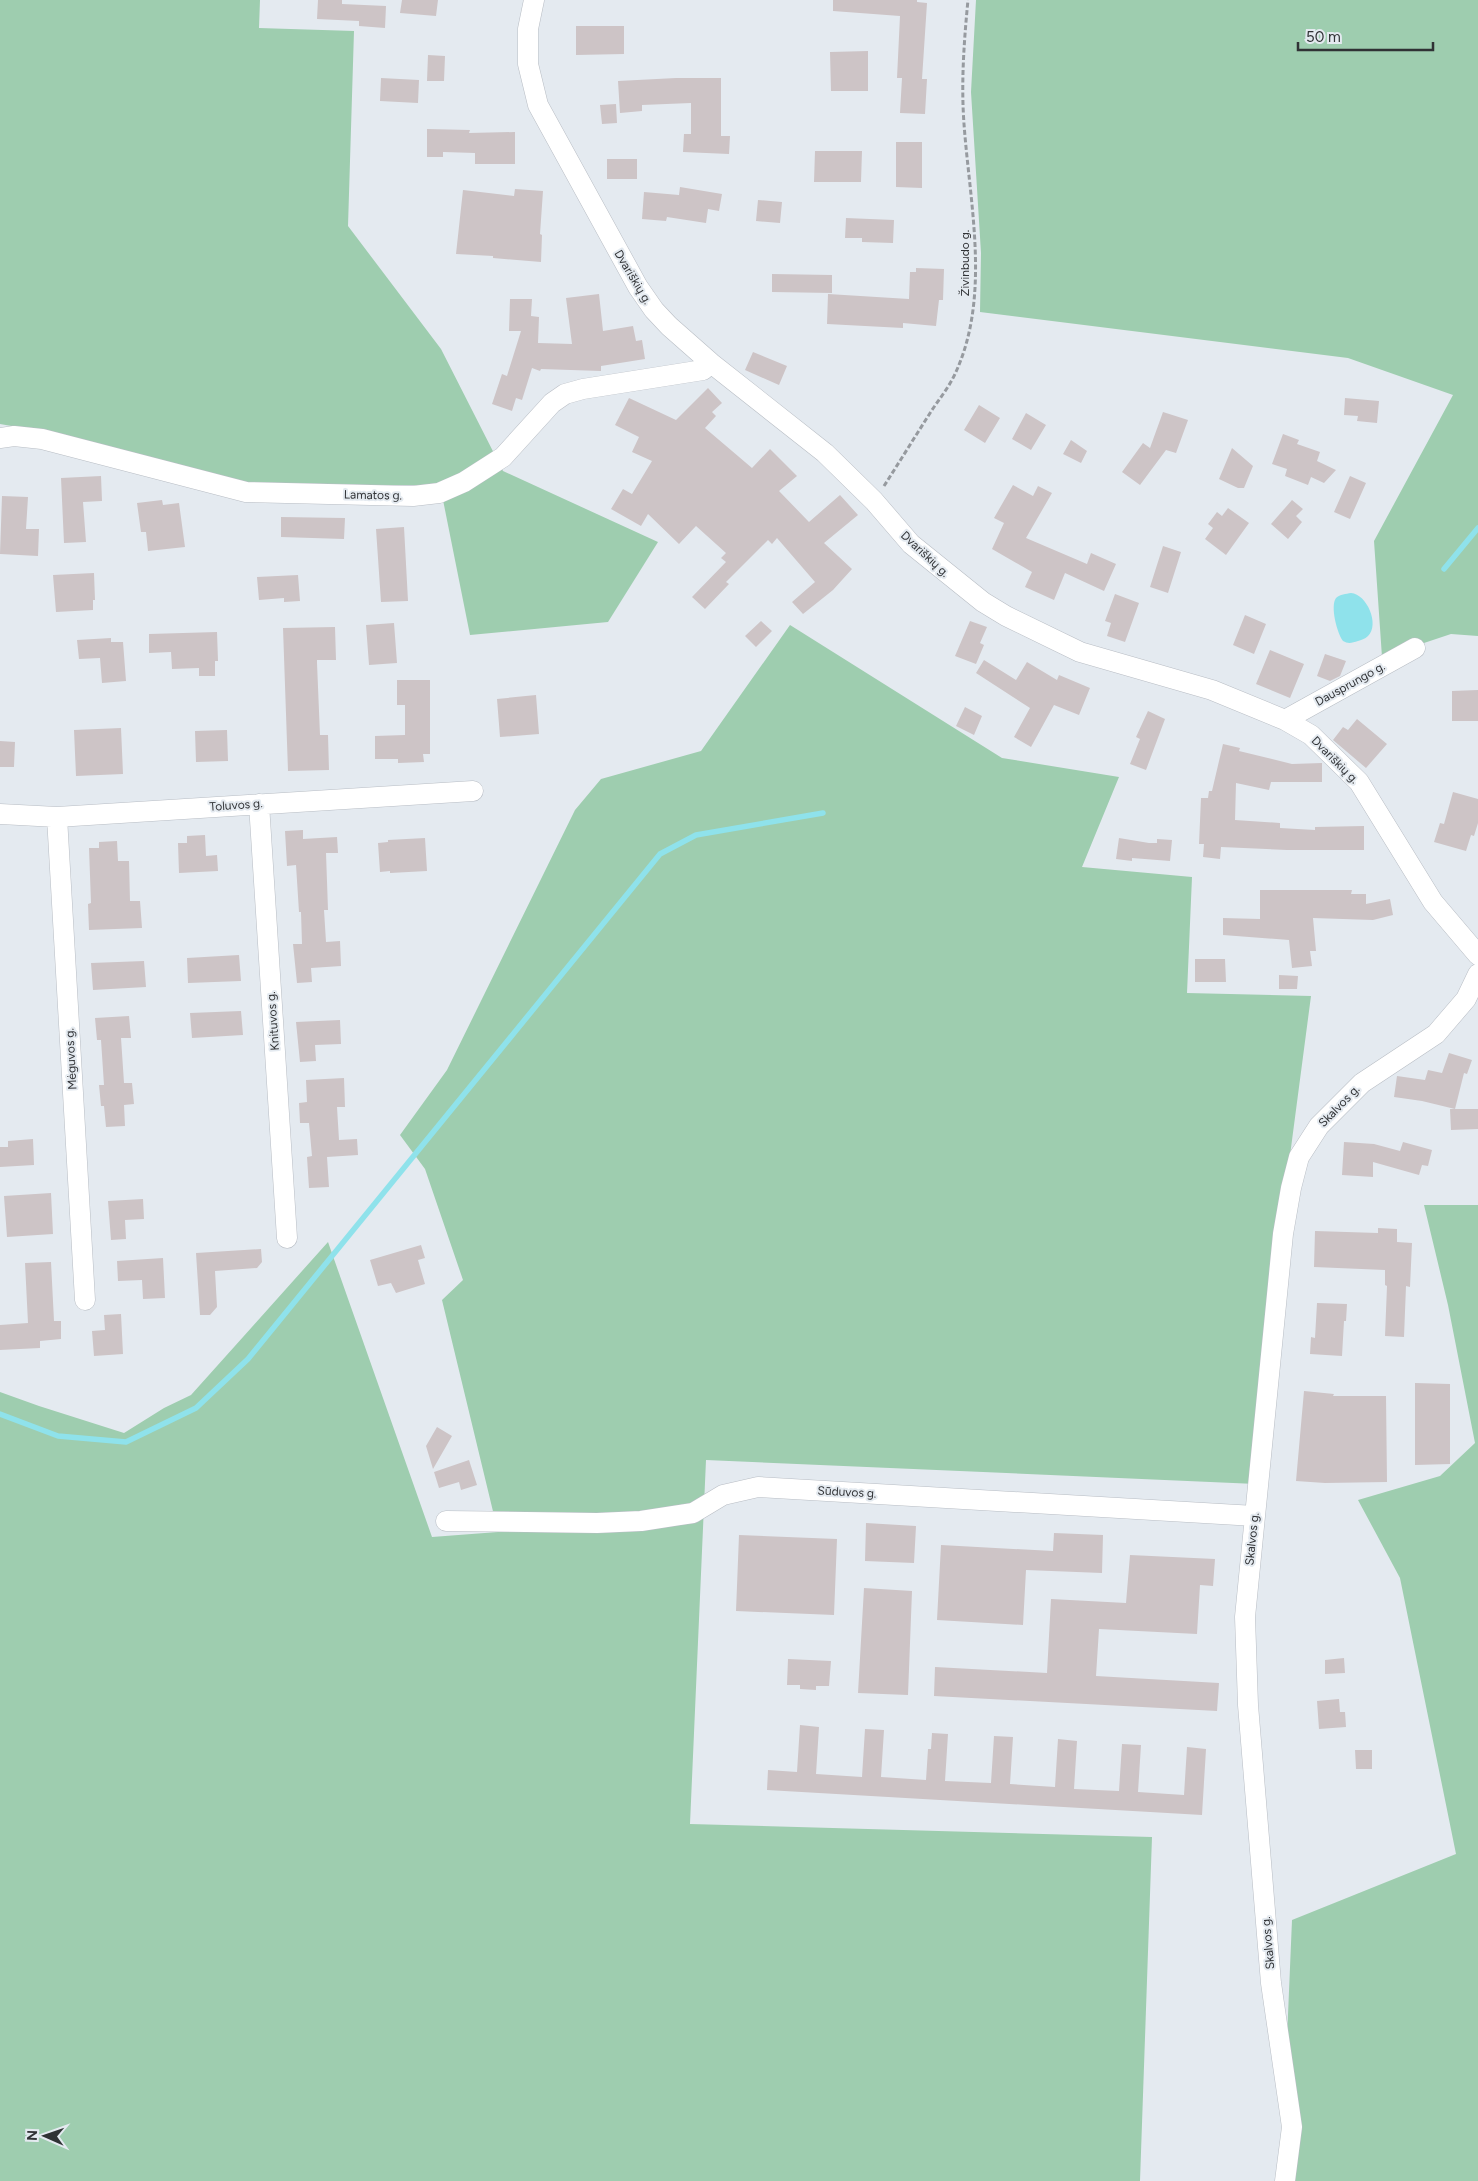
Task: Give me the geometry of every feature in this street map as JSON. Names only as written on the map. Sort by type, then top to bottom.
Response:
[{"type":"street","name":"Dvariškių g.","points":[[534,0],[528,29],[528,64],[538,105],[638,287],[659,316],[711,363],[825,453],[874,501],[911,544],[953,580],[1006,616],[1080,652],[1212,690],[1285,720],[1311,735],[1359,782],[1433,902],[1478,955]]},
{"type":"street","name":"Lamatos g.","points":[[0,438],[14,436],[42,439],[246,492],[413,496],[439,494],[464,482],[503,458],[552,403],[565,394],[583,389],[703,370],[711,363]]},
{"type":"street","name":"Dausprungo g.","points":[[1285,720],[1415,648]]},
{"type":"street","name":"Toluvos g.","points":[[0,814],[56,817],[473,791]]},
{"type":"street","name":"Knituvos g.","points":[[259,804],[287,1238]]},
{"type":"street","name":"Mėguvos g.","points":[[56,817],[85,1300]]},
{"type":"street","name":"Skalvos g.","points":[[1285,2181],[1292,2127],[1271,1984],[1248,1705],[1245,1617],[1283,1234],[1291,1188],[1299,1157],[1319,1126],[1362,1083],[1436,1034],[1466,999],[1478,974]]},
{"type":"street","name":"Sūduvos g.","points":[[446,1521],[641,1521],[693,1513],[722,1495],[758,1487],[1254,1516]]},
{"type":"path","name":"Živinbudo g.","points":[[874,501],[954,375],[965,345],[973,305],[976,268],[964,123],[963,54],[968,0]]},
{"type":"green space","points":[[0,0],[260,0],[259,28],[354,31],[348,226],[441,349],[503,471],[658,542],[608,622],[470,635],[440,485],[249,485],[46,432],[0,424]]},
{"type":"green space","points":[[976,0],[1478,0],[1478,636],[1451,634],[1382,657],[1374,541],[1453,395],[1348,358],[980,312],[981,253],[971,92]]},
{"type":"green space","points":[[790,625],[1002,758],[1119,777],[1082,867],[1192,877],[1187,993],[1311,996],[1289,1163],[1256,1484],[706,1460],[690,1824],[1152,1837],[1140,2181],[0,2181],[0,1392],[124,1433],[164,1408],[191,1395],[328,1242],[432,1537],[498,1532],[442,1300],[463,1280],[425,1169],[400,1135],[447,1070],[575,810],[601,779],[701,751]]},
{"type":"green space","points":[[1424,1205],[1478,1205],[1478,2181],[1281,2181],[1292,1920],[1456,1854],[1400,1578],[1358,1500],[1440,1476],[1475,1443],[1448,1305]]},
{"type":"water","points":[[1351,593],[1357,595],[1367,604],[1373,625],[1367,637],[1348,643],[1343,641],[1339,632],[1335,620],[1334,602],[1336,598],[1343,594]]},
{"type":"building","points":[[318,0],[342,0],[342,4],[386,6],[385,28],[359,26],[359,21],[317,19]]},
{"type":"building","points":[[402,0],[438,0],[436,16],[400,13]]},
{"type":"building","points":[[833,0],[917,0],[917,2],[927,3],[922,79],[927,79],[925,114],[900,113],[902,78],[897,78],[900,16],[833,11]]},
{"type":"building","points":[[576,26],[624,26],[624,54],[576,55]]},
{"type":"building","points":[[868,51],[868,91],[831,91],[830,52]]},
{"type":"building","points":[[428,55],[445,56],[444,81],[427,81]]},
{"type":"building","points":[[381,78],[419,80],[418,103],[380,101]]},
{"type":"building","points":[[721,78],[721,136],[730,136],[729,154],[683,152],[684,134],[691,134],[691,103],[642,105],[642,111],[620,113],[618,81]]},
{"type":"building","points":[[616,104],[617,123],[602,124],[600,105]]},
{"type":"building","points":[[427,129],[470,130],[469,133],[515,132],[515,164],[475,164],[475,153],[443,152],[443,157],[427,157]]},
{"type":"building","points":[[896,142],[922,142],[922,188],[896,187]]},
{"type":"building","points":[[815,151],[862,151],[861,182],[814,182]]},
{"type":"building","points":[[607,159],[637,159],[637,179],[607,179]]},
{"type":"building","points":[[680,187],[722,194],[719,211],[708,209],[706,223],[667,217],[666,221],[642,219],[644,192],[679,195]]},
{"type":"building","points":[[515,189],[543,191],[540,234],[542,235],[541,262],[456,254],[463,190],[514,196]]},
{"type":"building","points":[[758,200],[782,202],[780,223],[756,221]]},
{"type":"building","points":[[846,218],[894,220],[893,243],[862,242],[862,238],[845,238]]},
{"type":"building","points":[[916,268],[944,269],[943,300],[939,300],[936,326],[903,323],[903,328],[827,324],[828,294],[909,299],[910,272],[916,272]]},
{"type":"building","points":[[772,274],[832,275],[832,293],[772,292]]},
{"type":"building","points":[[599,294],[603,331],[633,326],[636,341],[642,340],[645,359],[601,366],[601,371],[541,369],[540,371],[532,368],[522,400],[516,398],[512,411],[492,404],[502,374],[507,376],[521,331],[509,331],[510,299],[532,299],[531,316],[539,317],[538,343],[572,344],[566,298]]},
{"type":"building","points":[[753,352],[787,366],[779,385],[745,370]]},
{"type":"building","points":[[708,388],[722,403],[712,412],[716,416],[705,428],[752,468],[770,449],[797,476],[779,491],[809,522],[840,495],[858,515],[824,543],[852,569],[833,590],[803,614],[792,602],[815,582],[777,538],[772,544],[768,540],[726,582],[729,584],[705,609],[692,597],[726,562],[721,558],[726,553],[696,526],[679,544],[648,514],[641,526],[611,509],[623,489],[632,494],[652,461],[632,452],[639,437],[615,425],[629,398],[676,420]]},
{"type":"building","points":[[1345,398],[1379,401],[1377,423],[1357,421],[1358,416],[1344,415]]},
{"type":"building","points":[[979,405],[1000,418],[985,443],[964,430]]},
{"type":"building","points":[[1163,412],[1188,420],[1176,453],[1166,450],[1140,485],[1122,472],[1143,443],[1150,448]]},
{"type":"building","points":[[1026,413],[1046,425],[1031,450],[1012,439]]},
{"type":"building","points":[[1283,434],[1299,440],[1297,444],[1320,452],[1317,461],[1336,470],[1324,483],[1311,477],[1308,485],[1285,476],[1287,469],[1272,464]]},
{"type":"building","points":[[1071,440],[1087,451],[1081,463],[1063,454]]},
{"type":"building","points":[[1232,448],[1253,466],[1244,488],[1238,488],[1219,479]]},
{"type":"building","points":[[101,476],[102,501],[83,502],[86,542],[64,543],[61,478]]},
{"type":"building","points":[[1350,476],[1366,483],[1350,519],[1334,512]]},
{"type":"building","points":[[1013,485],[1033,496],[1038,486],[1052,493],[1026,538],[1087,564],[1091,553],[1116,564],[1104,591],[1065,573],[1054,600],[1025,587],[1032,572],[992,549],[1004,523],[994,518]]},
{"type":"building","points":[[2,496],[28,497],[26,529],[39,529],[38,556],[0,554]]},
{"type":"building","points":[[162,500],[163,505],[179,503],[185,547],[148,551],[146,532],[141,532],[137,503]]},
{"type":"building","points":[[1292,500],[1303,509],[1296,516],[1302,522],[1288,539],[1271,524]]},
{"type":"building","points":[[1228,508],[1249,523],[1226,555],[1205,539],[1213,528],[1208,524],[1217,512],[1222,516]]},
{"type":"building","points":[[281,517],[345,518],[344,539],[281,537]]},
{"type":"building","points":[[404,527],[408,601],[381,602],[376,529]]},
{"type":"building","points":[[1163,546],[1181,552],[1168,593],[1150,587]]},
{"type":"building","points":[[94,573],[95,600],[93,600],[93,610],[56,612],[53,575]]},
{"type":"building","points":[[298,575],[300,601],[284,602],[284,598],[259,600],[257,577]]},
{"type":"building","points":[[1115,594],[1139,603],[1125,642],[1107,636],[1111,623],[1105,621]]},
{"type":"building","points":[[1245,615],[1266,624],[1254,654],[1233,645]]},
{"type":"building","points":[[761,621],[772,631],[756,647],[745,636]]},
{"type":"building","points":[[970,621],[987,627],[980,643],[984,645],[976,664],[955,656]]},
{"type":"building","points":[[394,623],[397,663],[369,665],[366,625]]},
{"type":"building","points":[[335,627],[336,660],[317,660],[320,735],[328,735],[329,770],[288,771],[283,628]]},
{"type":"building","points":[[217,632],[218,661],[215,661],[215,676],[199,676],[199,668],[172,669],[171,652],[149,653],[149,634]]},
{"type":"building","points":[[111,638],[111,642],[123,642],[126,681],[102,683],[100,658],[79,659],[77,640]]},
{"type":"building","points":[[1270,650],[1304,664],[1290,698],[1256,684]]},
{"type":"building","points":[[1325,654],[1346,661],[1340,676],[1330,681],[1317,676]]},
{"type":"building","points":[[984,660],[1016,680],[1027,662],[1057,680],[1059,675],[1090,688],[1079,715],[1054,705],[1031,747],[1014,737],[1030,708],[976,673]]},
{"type":"building","points":[[397,680],[430,680],[430,754],[423,754],[424,762],[398,763],[398,759],[375,759],[375,736],[405,735],[405,705],[397,705]]},
{"type":"building","points":[[1478,690],[1478,721],[1452,721],[1452,691]]},
{"type":"building","points":[[536,695],[539,734],[500,737],[497,699]]},
{"type":"building","points":[[965,707],[982,716],[974,735],[956,726]]},
{"type":"building","points":[[1148,711],[1165,719],[1146,770],[1130,764],[1140,739],[1136,737]]},
{"type":"building","points":[[1357,719],[1387,744],[1366,768],[1333,740],[1343,727],[1348,730]]},
{"type":"building","points":[[121,728],[123,774],[76,776],[74,730]]},
{"type":"building","points":[[227,730],[228,761],[196,762],[195,731]]},
{"type":"building","points":[[0,741],[15,742],[14,767],[0,767]]},
{"type":"building","points":[[1223,744],[1240,748],[1239,751],[1292,764],[1322,763],[1322,782],[1271,782],[1269,790],[1236,783],[1235,820],[1280,823],[1280,828],[1315,830],[1315,827],[1364,826],[1364,850],[1287,850],[1221,847],[1220,859],[1203,857],[1204,844],[1199,844],[1201,798],[1208,798],[1209,791],[1212,791]]},
{"type":"building","points":[[1453,792],[1478,799],[1478,823],[1474,836],[1471,835],[1466,851],[1434,842],[1440,823],[1444,824]]},
{"type":"building","points":[[303,830],[303,839],[337,837],[338,853],[326,853],[328,910],[324,910],[326,942],[340,941],[341,966],[311,968],[312,982],[297,983],[293,944],[302,944],[301,912],[299,912],[296,865],[287,866],[285,831]]},
{"type":"building","points":[[205,835],[206,856],[217,855],[218,871],[179,873],[178,843],[187,843],[187,836]]},
{"type":"building","points":[[425,838],[427,871],[380,872],[378,843],[388,842],[388,840]]},
{"type":"building","points":[[1119,838],[1149,843],[1157,843],[1157,839],[1172,840],[1170,861],[1132,858],[1132,861],[1116,859]]},
{"type":"building","points":[[117,841],[118,861],[129,861],[130,901],[140,901],[142,928],[89,930],[88,904],[91,903],[89,848],[99,848],[99,842]]},
{"type":"building","points":[[1260,890],[1352,890],[1351,894],[1366,894],[1366,904],[1390,899],[1393,915],[1373,920],[1313,918],[1316,951],[1310,951],[1312,966],[1292,968],[1289,940],[1223,935],[1223,918],[1260,919]]},
{"type":"building","points":[[239,955],[241,981],[188,983],[187,958]]},
{"type":"building","points":[[1195,959],[1225,959],[1226,982],[1195,982]]},
{"type":"building","points":[[144,961],[146,987],[93,990],[91,963]]},
{"type":"building","points":[[1279,975],[1298,976],[1297,989],[1279,989]]},
{"type":"building","points":[[241,1011],[243,1035],[192,1038],[190,1013]]},
{"type":"building","points":[[129,1016],[131,1038],[121,1038],[124,1083],[132,1083],[134,1104],[124,1105],[125,1126],[106,1127],[99,1085],[104,1085],[101,1040],[97,1040],[95,1018]]},
{"type":"building","points":[[340,1020],[341,1044],[315,1045],[316,1061],[300,1062],[296,1022]]},
{"type":"building","points":[[1449,1053],[1472,1060],[1467,1074],[1464,1073],[1455,1109],[1394,1097],[1397,1076],[1425,1080],[1428,1070],[1442,1073]]},
{"type":"building","points":[[344,1078],[345,1107],[337,1107],[339,1140],[357,1139],[358,1155],[327,1157],[329,1187],[309,1188],[307,1157],[312,1156],[309,1123],[300,1123],[299,1103],[307,1102],[306,1080]]},
{"type":"building","points":[[1450,1109],[1478,1109],[1478,1129],[1451,1130]]},
{"type":"building","points":[[33,1139],[34,1165],[0,1167],[0,1147],[8,1147],[8,1141]]},
{"type":"building","points":[[1344,1142],[1374,1144],[1400,1151],[1403,1142],[1432,1150],[1428,1166],[1422,1165],[1419,1175],[1373,1162],[1373,1177],[1342,1175]]},
{"type":"building","points":[[51,1193],[53,1234],[7,1237],[4,1196]]},
{"type":"building","points":[[143,1199],[144,1219],[125,1220],[126,1239],[111,1240],[108,1201]]},
{"type":"building","points":[[1378,1228],[1397,1229],[1397,1242],[1412,1243],[1410,1287],[1406,1286],[1404,1337],[1385,1336],[1387,1286],[1385,1285],[1385,1270],[1314,1267],[1315,1231],[1378,1233]]},
{"type":"building","points":[[421,1245],[425,1258],[418,1260],[425,1284],[396,1293],[391,1283],[378,1286],[370,1260]]},
{"type":"building","points":[[261,1249],[262,1262],[257,1268],[215,1271],[217,1307],[210,1315],[200,1315],[196,1253]]},
{"type":"building","points":[[163,1258],[165,1298],[143,1299],[142,1280],[118,1281],[117,1261]]},
{"type":"building","points":[[51,1262],[54,1321],[61,1321],[61,1339],[40,1341],[40,1348],[0,1350],[0,1325],[28,1323],[25,1263]]},
{"type":"building","points":[[1317,1303],[1347,1304],[1342,1356],[1310,1354],[1311,1337],[1315,1338]]},
{"type":"building","points":[[121,1314],[123,1354],[94,1356],[92,1331],[105,1330],[104,1315]]},
{"type":"building","points":[[1415,1383],[1450,1384],[1450,1464],[1415,1465]]},
{"type":"building","points":[[1304,1391],[1334,1394],[1333,1396],[1386,1396],[1387,1482],[1325,1483],[1296,1481]]},
{"type":"building","points":[[437,1427],[452,1436],[433,1469],[426,1446]]},
{"type":"building","points":[[469,1460],[477,1485],[461,1490],[459,1482],[439,1488],[434,1472]]},
{"type":"building","points":[[866,1523],[916,1526],[914,1563],[865,1561]]},
{"type":"building","points":[[1054,1533],[1103,1535],[1102,1573],[1026,1570],[1023,1625],[937,1620],[941,1545],[1053,1551]]},
{"type":"building","points":[[739,1535],[837,1539],[834,1615],[736,1611]]},
{"type":"building","points":[[1130,1555],[1215,1559],[1213,1586],[1200,1585],[1197,1634],[1099,1629],[1096,1676],[1219,1683],[1217,1711],[934,1696],[935,1667],[1047,1673],[1051,1599],[1126,1603]]},
{"type":"building","points":[[864,1588],[912,1591],[908,1695],[858,1693]]},
{"type":"building","points":[[1344,1658],[1345,1673],[1325,1674],[1325,1660]]},
{"type":"building","points":[[788,1659],[831,1661],[829,1686],[816,1686],[816,1690],[800,1689],[800,1685],[787,1685]]},
{"type":"building","points":[[1339,1699],[1340,1712],[1345,1712],[1346,1727],[1319,1729],[1317,1701]]},
{"type":"building","points":[[800,1725],[819,1727],[816,1774],[862,1777],[865,1729],[884,1730],[881,1777],[926,1780],[928,1749],[931,1749],[932,1733],[948,1734],[945,1781],[991,1783],[994,1736],[1013,1737],[1010,1784],[1055,1787],[1058,1739],[1077,1741],[1074,1789],[1119,1791],[1122,1744],[1141,1745],[1138,1792],[1184,1795],[1187,1747],[1206,1749],[1202,1815],[767,1790],[768,1770],[797,1772]]},
{"type":"building","points":[[1355,1750],[1372,1750],[1372,1769],[1356,1769]]},
{"type":"waterway","points":[[1444,569],[1478,528]]},
{"type":"waterway","points":[[0,1414],[58,1436],[126,1442],[196,1408],[248,1359],[660,854],[696,835],[823,813]]}]
